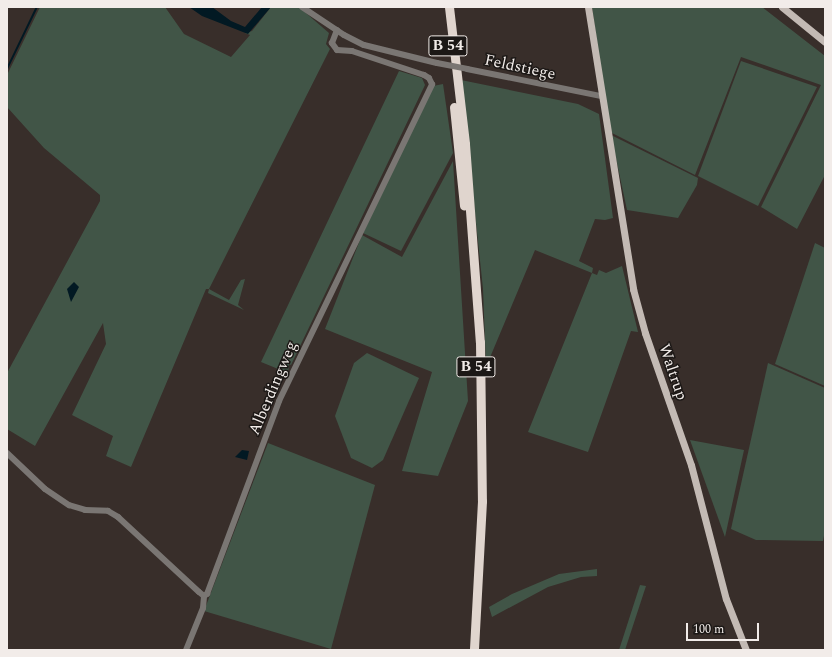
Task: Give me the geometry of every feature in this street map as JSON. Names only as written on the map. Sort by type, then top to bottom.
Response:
[{"type":"highway","name":"B 54","points":[[444,7],[468,247],[476,369],[476,528],[468,650]]},
{"type":"highway","name":"B 54","points":[[449,7],[469,187],[481,364],[482,501],[474,650]]},
{"type":"main road","name":"Waltrup","points":[[588,7],[624,243],[636,304],[691,465],[726,599],[746,650]]},
{"type":"main road","points":[[782,7],[825,42]]},
{"type":"street","name":"Feldstiege","points":[[302,7],[337,30],[383,51],[601,96]]},
{"type":"street","name":"Alberdingweg","points":[[204,596],[210,588],[279,401],[432,84],[429,78],[424,75],[352,51],[337,50],[332,43],[337,30]]},
{"type":"street","points":[[7,453],[45,489],[69,505],[86,510],[108,511],[118,517],[204,596],[203,608],[186,650]]},
{"type":"green space","points":[[40,7],[165,7],[184,34],[231,57],[250,35],[245,33],[252,31],[271,7],[299,7],[329,33],[326,44],[330,49],[209,289],[206,289],[131,467],[106,456],[113,436],[72,415],[106,344],[103,323],[35,446],[7,429],[7,373],[100,201],[100,195],[44,148],[7,107],[7,75]]},
{"type":"green space","points":[[592,7],[762,7],[825,56],[825,175],[797,229],[761,207],[821,85],[741,57],[695,175],[610,132]]},
{"type":"green space","points":[[741,61],[817,87],[758,206],[698,176]]},
{"type":"green space","points":[[399,71],[422,78],[425,85],[291,365],[289,364],[288,373],[261,362]]},
{"type":"green space","points":[[461,80],[578,104],[599,114],[613,218],[605,220],[595,219],[579,261],[593,268],[592,273],[535,250],[486,367],[483,289]]},
{"type":"green space","points":[[443,84],[453,153],[401,251],[363,233],[433,86]]},
{"type":"green space","points":[[611,135],[698,178],[697,185],[678,218],[627,210]]},
{"type":"green space","points":[[453,161],[468,401],[438,476],[402,471],[432,372],[325,329],[362,235],[402,257]]},
{"type":"green space","points":[[815,243],[825,248],[825,386],[775,364]]},
{"type":"green space","points":[[622,266],[638,332],[631,331],[588,452],[528,432],[592,273],[597,275],[599,270],[606,273]]},
{"type":"green space","points":[[245,279],[238,305],[244,310],[208,293],[209,289],[229,300],[241,280]]},
{"type":"green space","points":[[367,353],[419,378],[383,460],[372,468],[351,458],[335,416],[354,363]]},
{"type":"green space","points":[[768,363],[825,388],[825,530],[823,541],[756,540],[731,529]]},
{"type":"green space","points":[[690,440],[744,450],[725,537]]},
{"type":"green space","points":[[268,443],[375,485],[331,649],[204,611]]},
{"type":"green space","points":[[597,569],[597,576],[581,577],[548,587],[492,617],[489,607],[512,594],[559,574]]},
{"type":"green space","points":[[640,585],[646,586],[625,650],[619,650]]},
{"type":"water","points":[[189,7],[212,7],[231,21],[245,27],[262,7],[271,7],[248,34],[202,16]]},
{"type":"water","points":[[74,282],[79,287],[71,302],[67,289]]},
{"type":"water","points":[[242,450],[249,451],[247,460],[235,457]]},
{"type":"waterway","points":[[7,69],[37,7]]}]
